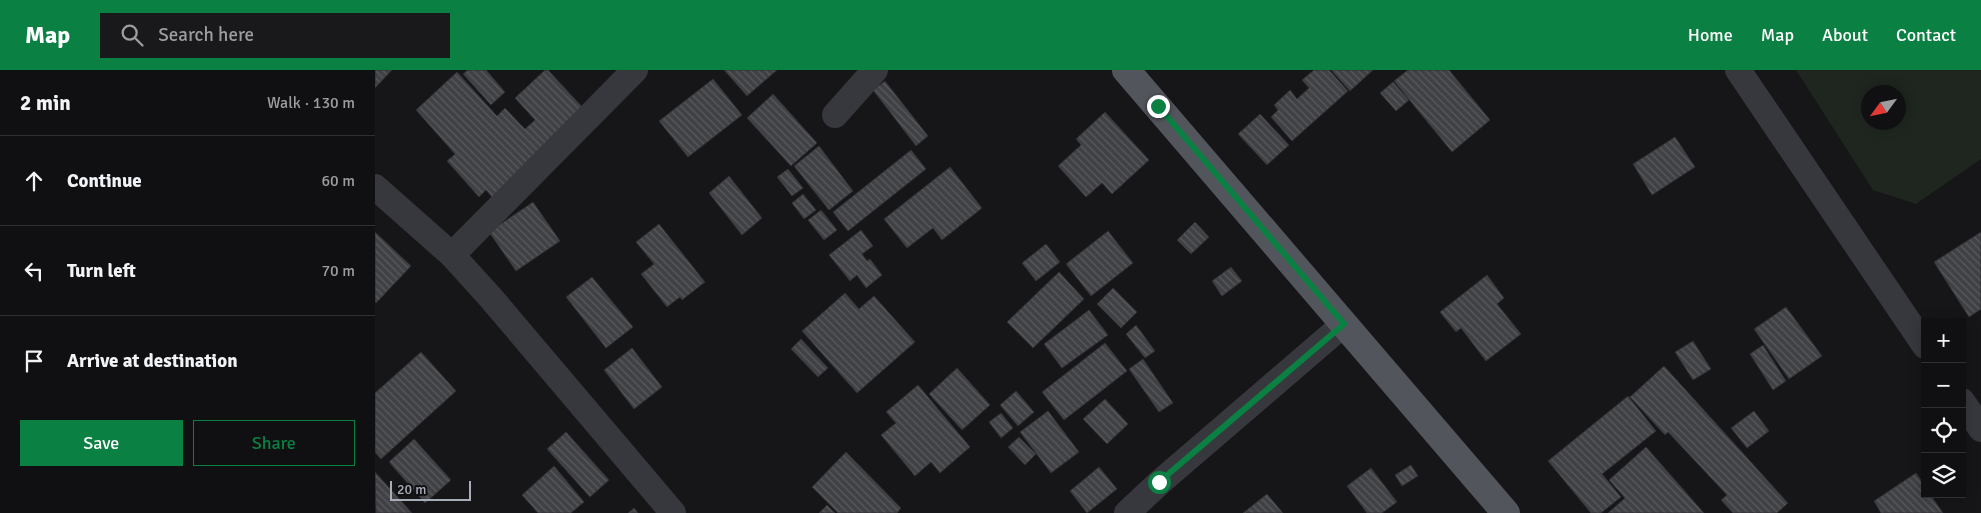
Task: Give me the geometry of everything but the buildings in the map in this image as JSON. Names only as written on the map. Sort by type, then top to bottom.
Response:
[{"type":"main road","points":[[1126,70],[1506,513]]},
{"type":"street","points":[[451,255],[635,70]]},
{"type":"street","points":[[835,115],[875,70]]},
{"type":"street","points":[[1738,70],[1921,340]]},
{"type":"street","points":[[375,187],[451,255],[491,298],[673,513]]},
{"type":"street","points":[[1127,513],[1159,482],[1344,324]]},
{"type":"street","points":[[1966,407],[1981,429]]},
{"type":"shaded area","points":[[1796,70],[1981,70],[1981,159],[1916,204],[1873,190]]},
{"type":"route","points":[[1158,106],[1344,324],[1159,482]]}]
